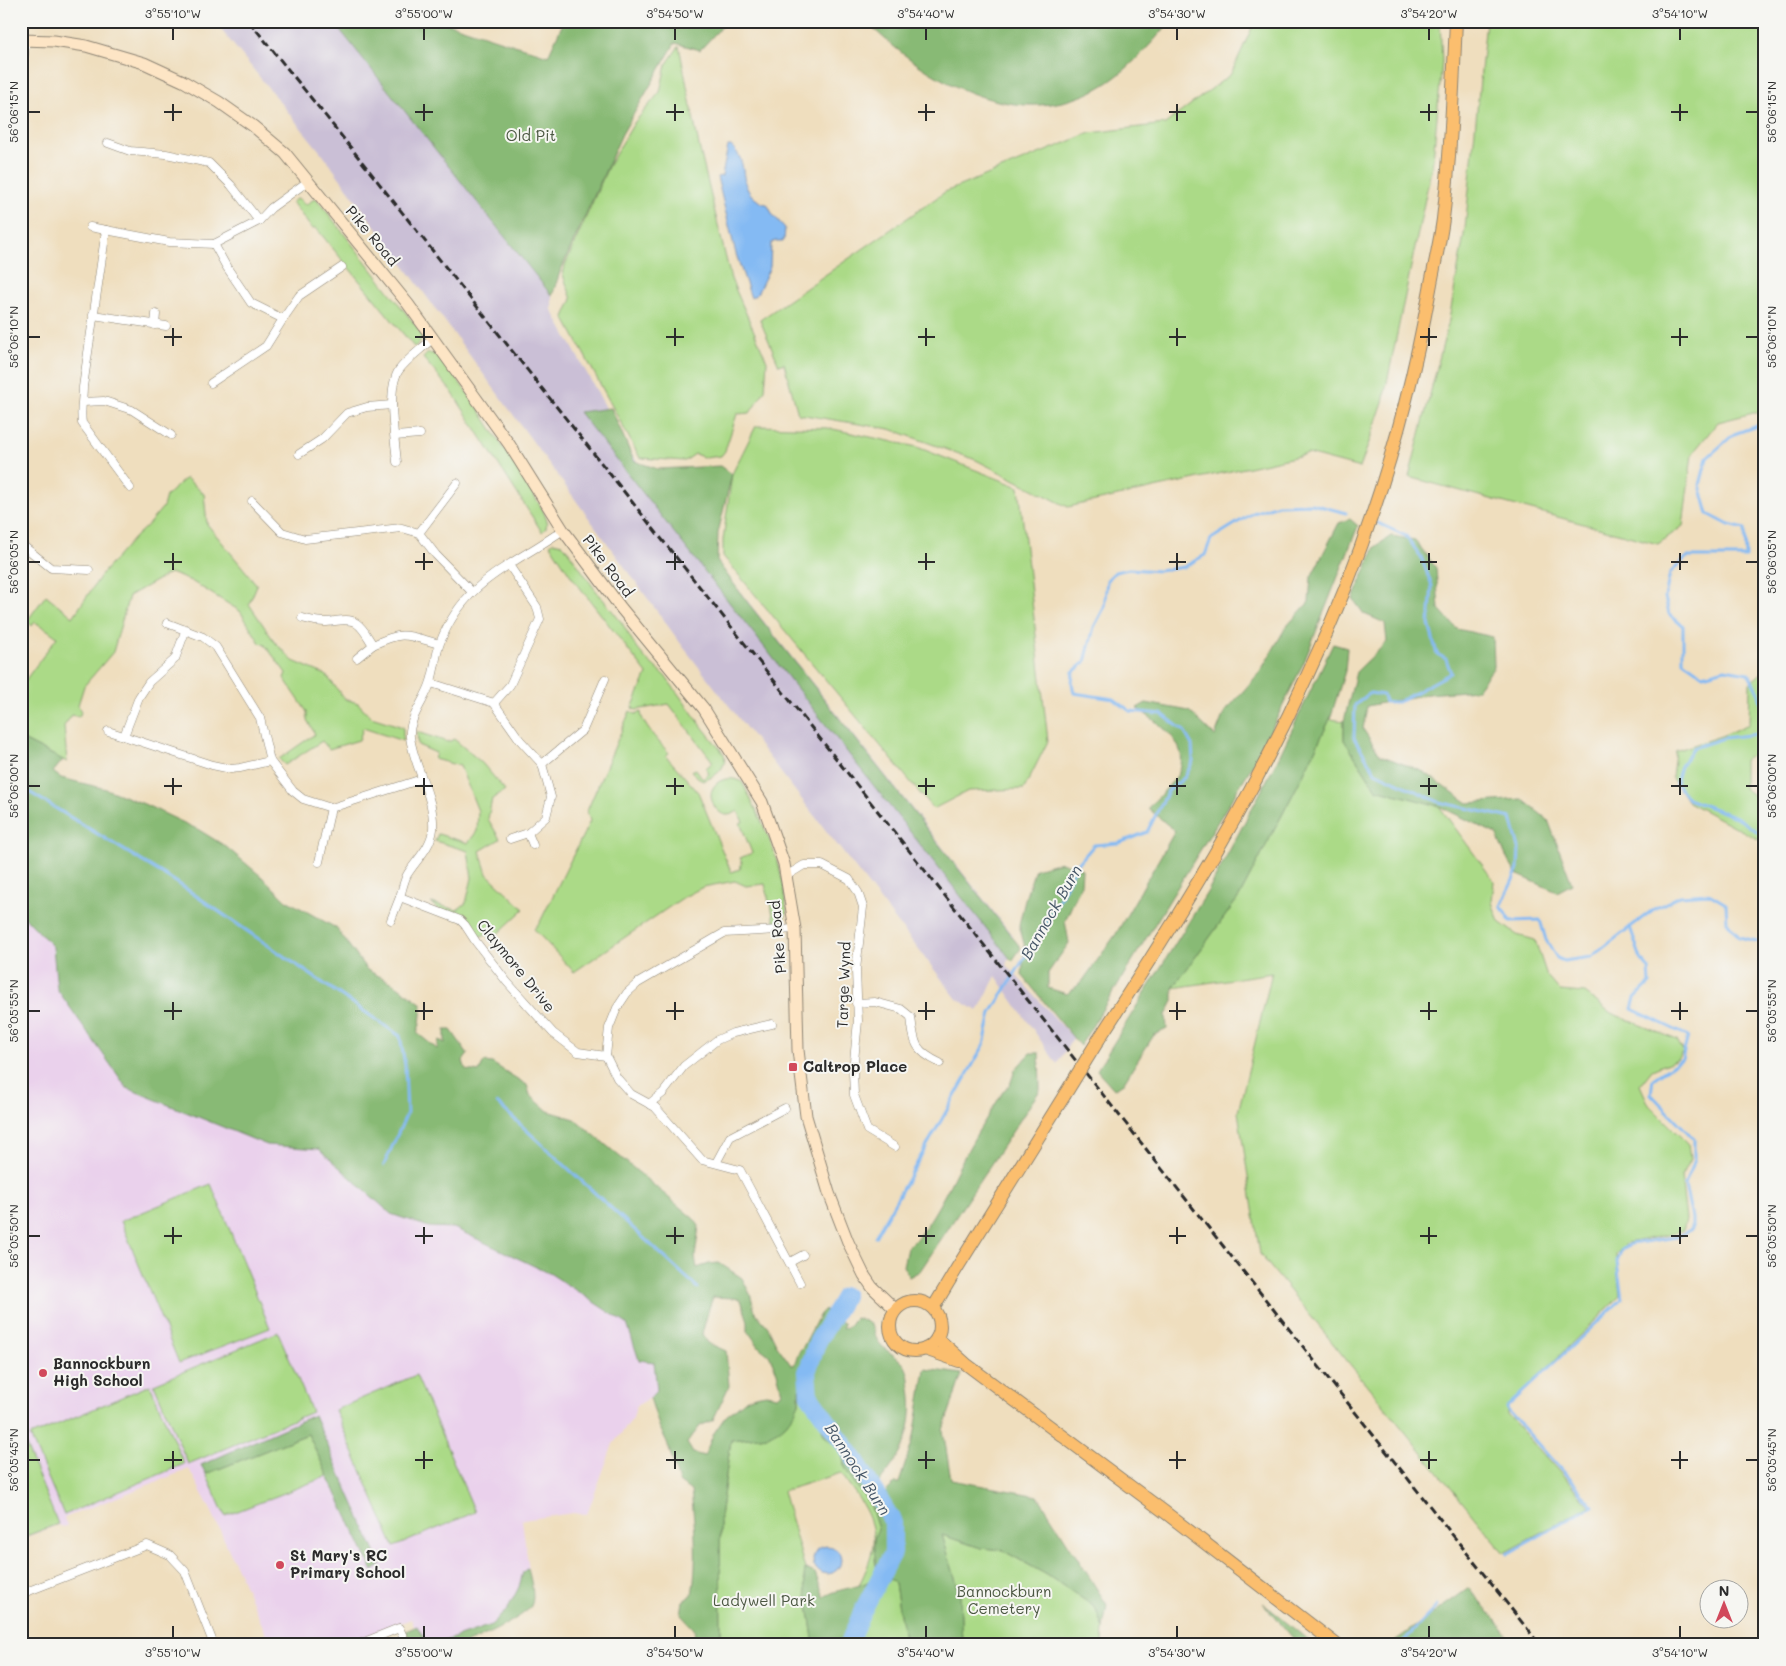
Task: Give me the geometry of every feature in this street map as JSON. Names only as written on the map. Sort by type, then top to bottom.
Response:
[{"type":"main road","points":[[929,1306],[957,1268],[1197,884],[1268,756],[1308,674],[1352,571],[1375,507],[1400,425],[1422,335],[1442,221],[1452,138],[1456,21]]},
{"type":"main road","points":[[917,1301],[929,1306],[940,1323],[940,1331],[932,1345],[915,1351],[907,1350],[900,1346],[894,1340],[891,1333],[890,1324],[896,1310],[902,1305],[917,1301]]},
{"type":"main road","points":[[937,1338],[966,1364],[1336,1645]]},
{"type":"main road","points":[[925,1349],[966,1364]]},
{"type":"street","points":[[21,74],[24,40]]},
{"type":"street","name":"Pike Road","points":[[24,40],[54,41],[86,46],[144,63],[183,81],[219,102],[253,126],[285,153],[408,304],[509,444],[563,530],[621,608],[704,710],[762,802],[784,864],[795,929],[798,1050],[806,1116],[829,1193],[848,1242],[872,1287],[896,1310]]},
{"type":"street","points":[[108,143],[130,151],[166,154],[209,163],[231,185],[259,221]]},
{"type":"street","points":[[90,227],[169,242],[214,244],[259,221],[271,208],[308,182]]},
{"type":"street","points":[[106,230],[80,413],[82,423],[130,488]]},
{"type":"street","points":[[214,244],[226,266],[251,303],[282,319]]},
{"type":"street","points":[[211,383],[266,346],[282,319],[299,296],[342,267]]},
{"type":"street","points":[[155,325],[156,314]]},
{"type":"street","points":[[93,316],[166,326]]},
{"type":"street","points":[[397,462],[392,405],[393,382],[399,370],[433,338]]},
{"type":"street","points":[[83,402],[104,401],[132,410],[170,435]]},
{"type":"street","points":[[299,454],[322,439],[347,413],[367,407],[392,405]]},
{"type":"street","points":[[394,436],[420,434]]},
{"type":"street","points":[[419,533],[457,483]]},
{"type":"street","points":[[252,501],[282,532],[305,539],[392,529],[410,530],[419,533],[436,555],[472,592]]},
{"type":"street","points":[[391,920],[407,875],[418,862],[431,837],[433,828],[431,804],[410,736],[415,716],[431,683],[439,644],[460,604],[472,592],[563,530]]},
{"type":"street","points":[[21,544],[51,568],[89,570]]},
{"type":"street","points":[[494,703],[510,685],[540,619],[537,607],[509,565]]},
{"type":"street","points":[[302,618],[325,622],[347,620],[355,622],[373,645]]},
{"type":"street","points":[[167,623],[203,637],[216,647],[260,718],[270,761],[293,791],[303,799],[331,808],[422,779]]},
{"type":"street","points":[[124,736],[139,698],[149,682],[175,659],[186,629]]},
{"type":"street","points":[[357,658],[373,645],[393,636],[404,634],[439,644]]},
{"type":"street","points":[[542,764],[583,730],[604,679]]},
{"type":"street","points":[[431,683],[494,703],[520,740],[542,764],[551,797],[546,816],[528,833],[510,839]]},
{"type":"street","points":[[108,731],[212,765],[231,769],[270,761]]},
{"type":"street","points":[[319,862],[331,808]]},
{"type":"street","points":[[528,833],[533,846]]},
{"type":"street","name":"Targe Wynd","points":[[786,876],[804,865],[822,864],[849,879],[858,892],[863,907],[856,970],[858,1021],[853,1071],[854,1095],[867,1130],[895,1147]]},
{"type":"street","name":"Claymore Drive","points":[[400,897],[460,920],[507,982],[553,1033],[578,1052],[606,1056]]},
{"type":"street","points":[[795,929],[724,933],[638,983],[627,993],[617,1008],[609,1028],[606,1056],[617,1078],[626,1089],[631,1094],[655,1106],[702,1160],[740,1170],[800,1283]]},
{"type":"street","points":[[856,1003],[875,1002],[902,1009],[911,1017],[917,1046],[926,1056],[940,1062]]},
{"type":"street","points":[[649,1104],[663,1093],[684,1066],[717,1040],[733,1033],[772,1024]]},
{"type":"street","points":[[716,1163],[730,1137],[785,1108]]},
{"type":"street","points":[[790,1262],[803,1255]]},
{"type":"street","points":[[21,1594],[147,1545],[152,1546],[170,1555],[185,1571],[214,1645]]},
{"type":"street","points":[[357,1645],[399,1628],[407,1645]]},
{"type":"shaded area","points":[[214,21],[333,21],[552,296],[552,310],[632,455],[1012,935],[1016,944],[1006,964],[1073,1038],[1057,1064],[996,976],[978,1011],[957,999],[684,648],[323,155]]},
{"type":"shaded area","points":[[21,913],[53,947],[57,989],[267,1145],[319,1149],[391,1214],[429,1227],[454,1228],[551,1274],[628,1324],[639,1360],[654,1362],[657,1390],[650,1398],[636,1406],[633,1418],[613,1444],[587,1514],[573,1513],[522,1520],[532,1593],[502,1621],[442,1645],[422,1645],[411,1619],[345,1645],[271,1645],[212,1512],[189,1469],[64,1518],[67,1526],[58,1525],[21,1539]]},
{"type":"green space","name":"Old Pit","points":[[333,21],[441,21],[548,56],[564,21],[727,21],[700,50],[675,43],[622,134],[560,272],[552,296]]},
{"type":"green space","points":[[866,21],[1171,21],[1136,59],[1106,84],[1064,101],[1033,105],[1002,102],[972,93],[942,79],[914,62]]},
{"type":"green space","points":[[1255,21],[1440,21],[1442,62],[1433,160],[1383,402],[1360,468],[1308,454],[1068,507],[976,460],[890,429],[798,414],[784,363],[779,365],[760,320],[945,192],[1090,133],[1165,124],[1231,74]]},
{"type":"green space","points":[[1486,21],[1765,21],[1765,410],[1718,422],[1692,454],[1683,526],[1658,544],[1409,477],[1449,320],[1465,229]]},
{"type":"green space","points":[[679,46],[699,146],[731,279],[767,361],[765,390],[750,413],[737,414],[725,451],[721,456],[705,458],[695,454],[685,461],[640,458],[564,317],[572,299],[563,275],[565,265],[608,167],[634,123],[660,92],[666,65]]},
{"type":"green space","points":[[298,198],[305,205],[316,198],[420,331],[422,338],[418,345],[414,347],[316,228],[312,229],[292,202]]},
{"type":"green space","points":[[428,353],[439,355],[475,403],[543,510],[547,521],[546,528],[542,532],[452,392],[423,358]]},
{"type":"green space","points":[[611,408],[634,461],[658,469],[721,466],[732,474],[718,533],[717,561],[1021,948],[1012,961],[579,412]]},
{"type":"green space","points":[[756,426],[828,428],[917,447],[1019,487],[1048,741],[1024,789],[968,791],[933,809],[723,556],[723,540],[732,474]]},
{"type":"green space","points":[[186,478],[204,494],[207,524],[257,585],[249,604],[274,641],[293,661],[326,675],[345,699],[358,703],[371,717],[403,727],[403,741],[363,728],[359,740],[329,749],[322,741],[285,765],[279,759],[315,734],[307,720],[307,712],[284,678],[286,673],[265,645],[260,643],[240,611],[191,581],[170,573],[129,596],[113,652],[84,686],[78,705],[81,712],[79,717],[72,715],[64,726],[67,762],[21,739],[21,681],[24,682],[57,637],[35,622],[32,626],[27,621],[46,595],[73,617],[102,574],[163,507],[166,496]]},
{"type":"green space","points":[[1350,519],[1358,526],[1304,662],[1260,753],[1080,1046],[1022,975],[1025,947],[1019,925],[1035,869],[1061,862],[1082,869],[1081,885],[1065,921],[1069,943],[1048,973],[1048,988],[1067,994],[1082,982],[1116,934],[1175,831],[1148,808],[1177,776],[1181,761],[1180,751],[1170,734],[1137,708],[1146,703],[1189,711],[1215,736],[1224,713],[1260,672],[1286,627],[1309,602],[1311,577],[1339,523]]},
{"type":"green space","points":[[1391,536],[1415,540],[1436,568],[1439,609],[1457,629],[1493,637],[1494,667],[1477,690],[1428,694],[1367,706],[1363,729],[1380,755],[1424,772],[1468,803],[1522,799],[1548,820],[1572,884],[1557,892],[1516,874],[1496,834],[1439,806],[1376,789],[1344,740],[1344,721],[1356,672],[1387,642],[1385,623],[1364,614],[1353,599],[1375,547]]},
{"type":"green space","points":[[553,542],[562,544],[566,548],[622,623],[636,647],[665,676],[724,754],[724,764],[715,775],[702,781],[691,771],[696,769],[703,779],[709,774],[706,768],[713,762],[669,704],[636,710],[632,708],[647,674],[571,576],[550,544]]},
{"type":"green space","points":[[1333,644],[1347,648],[1345,671],[1330,719],[1302,777],[1239,897],[1173,988],[1173,1001],[1166,1015],[1167,1029],[1154,1035],[1122,1085],[1114,1089],[1097,1070],[1208,891],[1276,763]]},
{"type":"green space","points":[[1765,670],[1765,747],[1744,760],[1744,788],[1765,804],[1765,843],[1688,802],[1672,778],[1675,751],[1721,736],[1749,724],[1750,683]]},
{"type":"green space","points":[[630,711],[635,714],[641,712],[648,728],[669,753],[666,756],[698,792],[731,872],[740,869],[742,862],[740,858],[752,853],[740,823],[743,822],[738,811],[728,815],[723,814],[714,806],[711,794],[714,786],[725,779],[734,779],[742,782],[774,851],[782,881],[787,913],[779,924],[778,922],[774,923],[771,902],[769,902],[765,884],[746,886],[735,881],[703,887],[684,897],[574,972],[534,929],[540,922],[590,821],[587,811]]},
{"type":"green space","points":[[1330,719],[1344,721],[1344,740],[1376,789],[1439,806],[1494,881],[1492,902],[1499,922],[1517,935],[1535,940],[1547,976],[1560,991],[1585,993],[1611,1013],[1677,1040],[1683,1051],[1677,1059],[1652,1070],[1640,1085],[1649,1105],[1688,1144],[1690,1159],[1681,1176],[1686,1220],[1683,1230],[1627,1243],[1616,1255],[1620,1296],[1507,1407],[1507,1414],[1590,1506],[1504,1553],[1260,1254],[1238,1112],[1272,973],[1173,988],[1239,897]]},
{"type":"green space","points":[[417,732],[448,742],[454,739],[482,763],[505,790],[492,799],[488,819],[500,839],[480,851],[487,874],[524,909],[491,940],[486,934],[479,937],[467,919],[440,910],[431,903],[457,910],[466,903],[472,878],[468,851],[435,841],[438,834],[468,843],[477,831],[478,811],[460,766],[434,759],[436,753],[418,745]]},
{"type":"green space","points":[[21,739],[63,760],[53,772],[61,778],[106,789],[144,804],[199,830],[225,846],[286,900],[336,928],[367,970],[393,983],[422,1004],[417,1033],[437,1049],[439,1040],[445,1043],[445,1030],[451,1030],[468,1054],[463,1061],[466,1070],[479,1072],[484,1062],[492,1063],[527,1085],[530,1095],[548,1111],[575,1119],[694,1219],[699,1226],[695,1257],[697,1268],[719,1263],[742,1278],[750,1294],[755,1312],[768,1327],[776,1344],[791,1365],[794,1365],[799,1351],[803,1347],[820,1314],[825,1309],[827,1316],[809,1346],[812,1347],[838,1320],[844,1324],[842,1328],[848,1327],[855,1318],[868,1323],[882,1346],[903,1363],[909,1377],[910,1420],[907,1435],[895,1461],[887,1473],[865,1497],[847,1472],[839,1448],[824,1434],[820,1415],[809,1397],[799,1389],[799,1403],[795,1412],[779,1430],[768,1436],[731,1440],[720,1517],[721,1645],[696,1645],[694,1629],[681,1615],[683,1601],[692,1595],[695,1569],[695,1530],[691,1491],[679,1482],[667,1442],[659,1426],[650,1398],[657,1390],[654,1362],[639,1360],[627,1324],[551,1274],[454,1228],[429,1227],[391,1214],[319,1149],[267,1145],[127,1088],[57,989],[53,947],[21,913]],"holes":[[[713,1297],[741,1300],[748,1321],[748,1331],[760,1348],[769,1355],[777,1372],[782,1393],[777,1396],[766,1394],[747,1399],[725,1417],[714,1433],[704,1456],[693,1453],[687,1443],[700,1426],[713,1420],[729,1386],[726,1351],[708,1343],[702,1334]]]},
{"type":"green space","points":[[1030,1053],[1039,1053],[1040,1090],[920,1271],[909,1277],[903,1266],[907,1248],[934,1214],[978,1132],[1004,1090],[1010,1085],[1015,1070]]},
{"type":"green space","points":[[211,1184],[270,1328],[179,1363],[121,1221]]},
{"type":"green space","points":[[278,1332],[312,1412],[188,1464],[154,1384]]},
{"type":"green space","points":[[925,1369],[962,1374],[943,1430],[951,1480],[1038,1496],[1107,1605],[1103,1629],[1095,1607],[1047,1575],[1002,1550],[981,1548],[942,1535],[960,1594],[962,1645],[905,1645],[895,1584],[890,1579],[871,1600],[859,1629],[857,1645],[814,1645],[804,1578],[805,1569],[815,1573],[824,1597],[866,1583],[878,1574],[874,1539],[878,1529],[871,1507],[895,1483],[899,1483],[914,1437]]},
{"type":"green space","points":[[416,1375],[475,1512],[394,1547],[335,1410]]},
{"type":"green space","points":[[150,1385],[184,1464],[64,1515],[30,1436]]},
{"type":"green space","name":"Ladywell Park","points":[[799,1389],[806,1393],[815,1405],[824,1431],[841,1453],[844,1465],[871,1507],[878,1529],[875,1561],[878,1574],[858,1588],[871,1556],[872,1529],[865,1509],[841,1473],[783,1491],[805,1569],[804,1578],[814,1645],[721,1645],[720,1517],[731,1440],[768,1436],[786,1424],[799,1403]]},
{"type":"green space","points":[[314,1415],[381,1565],[373,1571],[308,1434],[206,1474],[201,1465]]},
{"type":"green space","points":[[308,1434],[328,1476],[225,1516],[206,1474]]},
{"type":"green space","points":[[24,1441],[58,1524],[21,1538],[21,1442]]},
{"type":"green space","name":"Bannockburn Cemetery","points":[[942,1535],[981,1548],[1002,1550],[1047,1575],[1095,1607],[1103,1629],[1102,1645],[962,1645],[960,1594]]},
{"type":"green space","points":[[528,1568],[533,1598],[531,1606],[527,1611],[498,1629],[466,1643],[460,1645],[433,1645],[491,1625],[507,1610],[519,1587],[523,1572]]},
{"type":"green space","points":[[890,1578],[895,1584],[905,1645],[857,1645],[859,1629],[871,1600]]},
{"type":"green space","points":[[1469,1588],[1516,1645],[1389,1645]]},
{"type":"green space","points":[[1263,1603],[1314,1645],[1299,1645]]},
{"type":"green space","points":[[417,1626],[427,1643],[433,1645],[412,1645],[406,1631]]},
{"type":"water","points":[[728,146],[731,146],[741,159],[746,187],[750,193],[760,202],[767,204],[773,215],[785,228],[784,241],[775,241],[771,244],[770,267],[757,294],[751,298],[736,254],[717,177],[722,176]]},
{"type":"water","points":[[827,1546],[837,1550],[841,1560],[837,1570],[827,1574],[817,1570],[813,1560],[817,1550]]},
{"type":"waterway","name":"Bannock Burn","points":[[1765,423],[1734,434],[1707,458],[1700,485],[1708,514],[1729,525],[1745,529],[1746,557],[1687,557],[1670,573],[1665,597],[1669,614],[1683,626],[1683,661],[1703,675],[1725,669],[1748,673],[1759,694],[1765,718]]},
{"type":"waterway","name":"Bannock Burn","points":[[875,1237],[984,1045],[991,1013],[1057,904],[1076,866],[1094,845],[1119,843],[1147,832],[1168,791],[1185,777],[1193,761],[1192,745],[1184,731],[1162,714],[1130,711],[1114,699],[1074,693],[1072,683],[1073,672],[1085,662],[1094,627],[1104,608],[1107,580],[1115,572],[1129,569],[1159,571],[1184,567],[1205,555],[1211,539],[1253,513],[1278,505],[1312,504],[1346,513]]},
{"type":"waterway","name":"Bannock Burn","points":[[1378,523],[1406,536],[1421,557],[1432,586],[1429,624],[1437,654],[1446,659],[1451,673],[1398,702],[1385,702],[1383,695],[1370,693],[1355,705],[1354,738],[1375,772],[1439,802],[1511,818],[1519,848],[1518,869],[1501,906],[1510,921],[1540,920],[1546,940],[1557,958],[1564,961],[1591,957],[1654,909],[1680,896],[1709,894],[1726,904],[1727,922],[1739,937],[1765,943]]},
{"type":"waterway","name":"Bannock Burn","points":[[1765,724],[1758,734],[1724,738],[1693,748],[1681,766],[1676,783],[1688,799],[1736,817],[1765,837]]},
{"type":"waterway","points":[[21,787],[176,882],[400,1036],[405,1065],[407,1113],[384,1165]]},
{"type":"waterway","points":[[1507,1554],[1593,1506],[1506,1408],[1622,1299],[1617,1261],[1622,1249],[1631,1244],[1677,1237],[1692,1229],[1692,1218],[1685,1185],[1694,1159],[1694,1139],[1651,1094],[1653,1079],[1682,1059],[1688,1036],[1632,1009],[1635,998],[1650,983],[1649,969],[1641,959],[1630,927]]},
{"type":"waterway","points":[[497,1103],[698,1288]]},
{"type":"waterway","name":"Bannock Burn","points":[[845,1296],[818,1341],[807,1372],[809,1395],[856,1461],[893,1522],[893,1553],[863,1610],[848,1645]]},
{"type":"waterway","points":[[1400,1645],[1437,1606]]},
{"type":"railway","points":[[249,21],[1540,1645]]},
{"type":"place","name":"Caltrop Place","points":[[793,1067]]},
{"type":"place","name":"Bannockburn High School","points":[[43,1373]]},
{"type":"place","name":"St Mary's RC Primary School","points":[[280,1565]]}]
